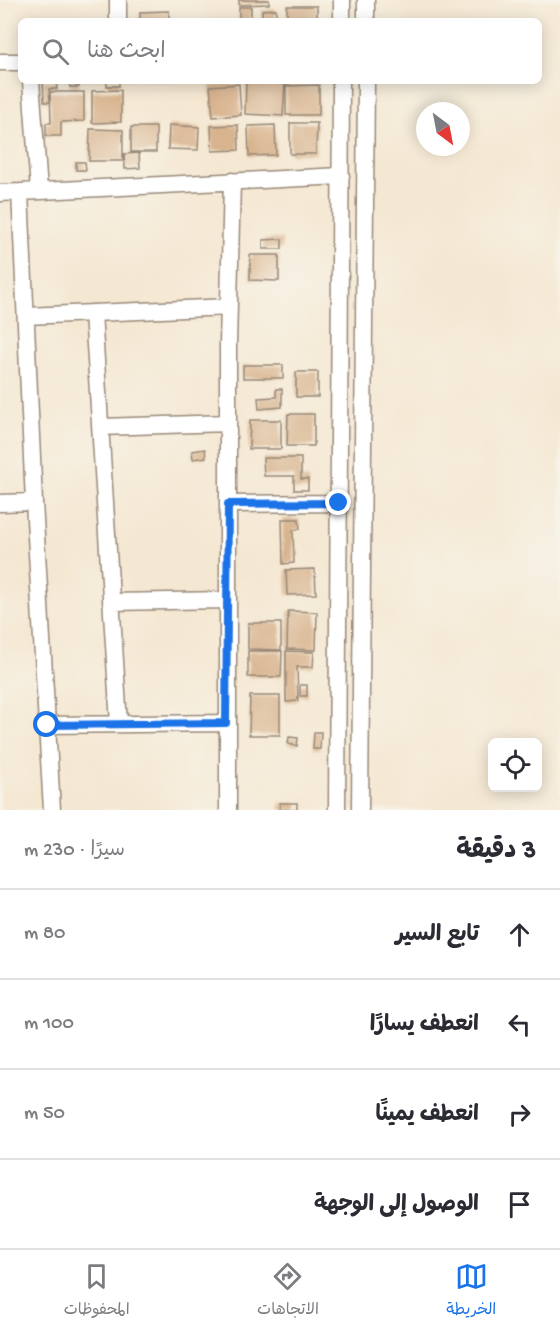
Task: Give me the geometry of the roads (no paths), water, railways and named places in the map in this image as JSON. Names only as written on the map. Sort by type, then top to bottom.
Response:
[{"type":"street","points":[[118,0],[118,18]]},
{"type":"street","points":[[342,0],[342,18]]},
{"type":"street","points":[[366,0],[366,18]]},
{"type":"street","points":[[0,63],[18,62]]},
{"type":"street","points":[[30,84],[39,191]]},
{"type":"street","points":[[338,810],[341,84]]},
{"type":"street","points":[[360,810],[366,84]]},
{"type":"street","points":[[0,193],[340,176]]},
{"type":"street","points":[[228,810],[226,723],[232,181]]},
{"type":"street","points":[[20,192],[34,502],[52,810]]},
{"type":"street","points":[[26,316],[229,307]]},
{"type":"street","points":[[93,313],[119,724]]},
{"type":"street","points":[[100,427],[228,423]]},
{"type":"street","points":[[0,503],[34,502]]},
{"type":"street","points":[[228,504],[339,503]]},
{"type":"street","points":[[111,602],[227,600]]},
{"type":"street","points":[[47,725],[226,723]]}]
